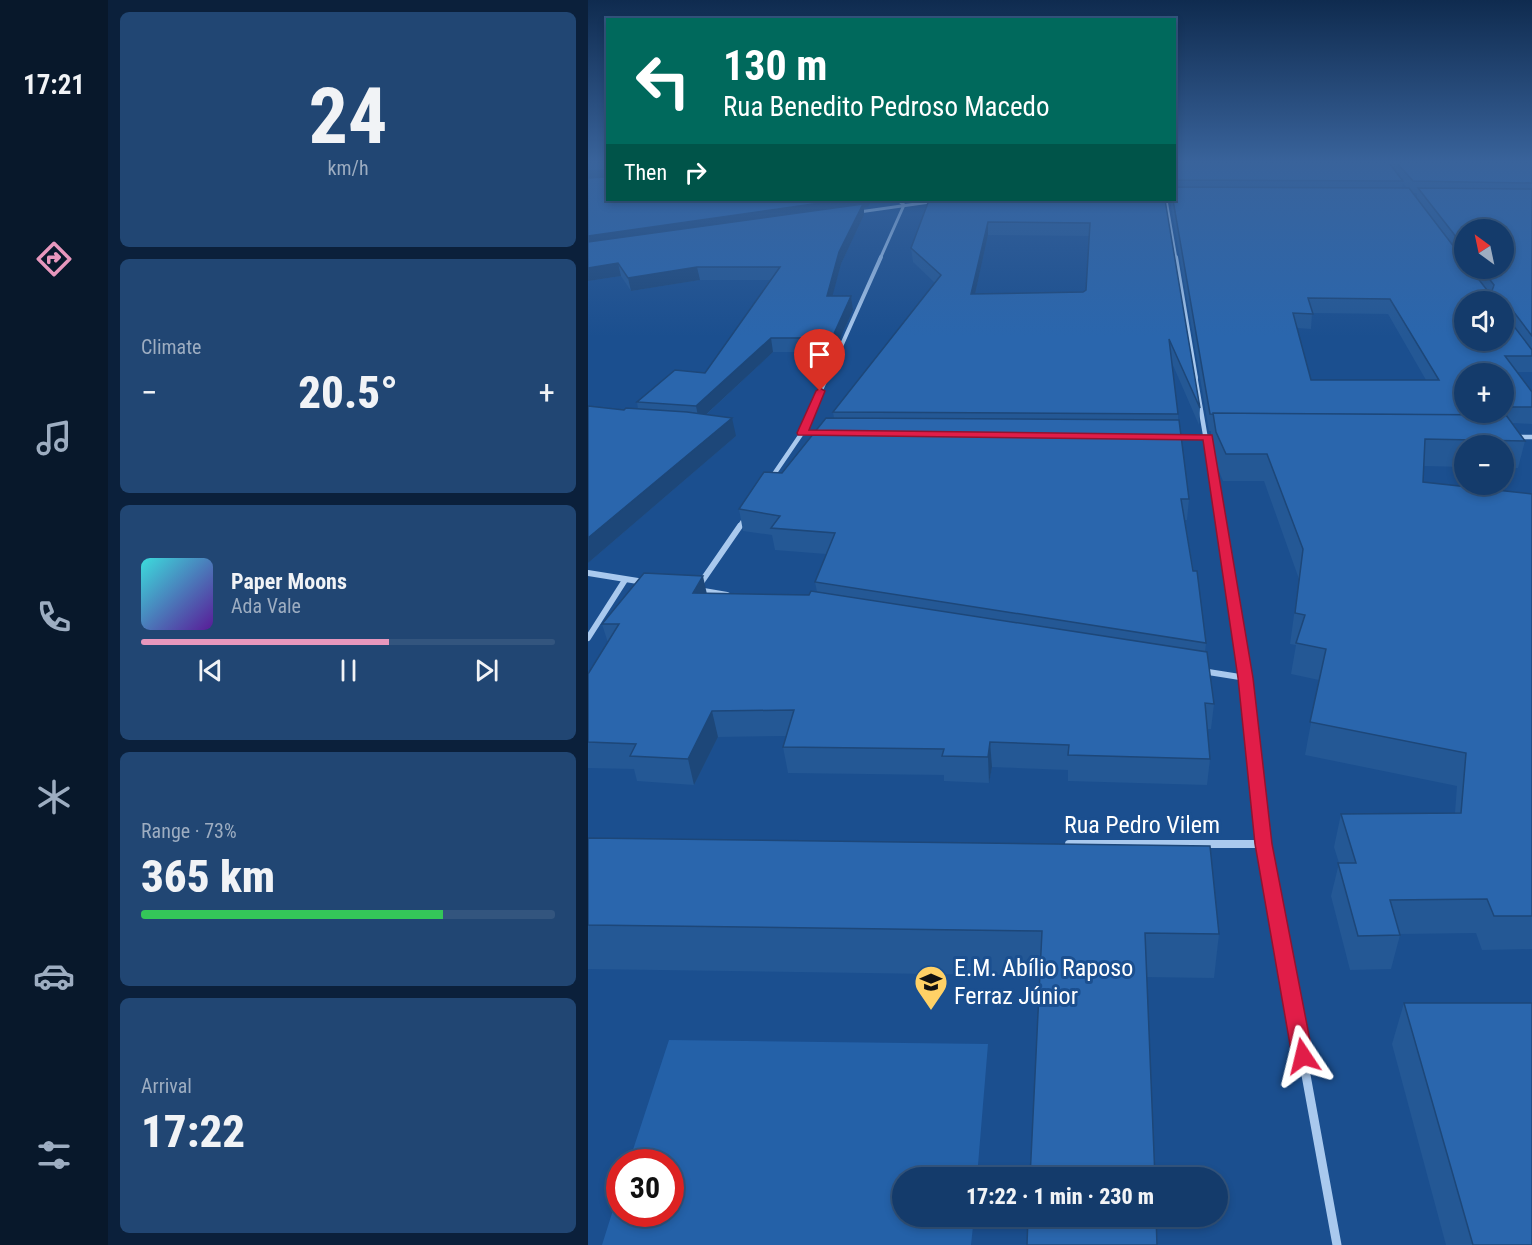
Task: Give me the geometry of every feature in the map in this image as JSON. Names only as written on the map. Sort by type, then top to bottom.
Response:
[{"type":"street","points":[[769,482],[802,433],[897,221]]},
{"type":"street","points":[[1170,221],[1208,437],[1246,678],[1264,844],[1337,1245]]},
{"type":"street","points":[[802,433],[825,433]]},
{"type":"street","points":[[1162,436],[1219,437]]},
{"type":"street","points":[[1514,437],[1532,437]]},
{"type":"street","points":[[697,590],[749,511]]},
{"type":"street","points":[[588,573],[656,584]]},
{"type":"street","points":[[588,638],[625,580]]},
{"type":"street","points":[[686,588],[732,596]]},
{"type":"street","points":[[1199,670],[1246,678]]},
{"type":"street","name":"Rua Pedro Vilem","points":[[1062,844],[1264,844]]},
{"type":"shaded area","points":[[669,1040],[988,1044],[978,1167],[892,1167],[892,1227],[973,1227],[971,1245],[602,1245],[608,1227],[684,1227],[684,1149],[633,1149]]},
{"type":"building","points":[[588,221],[693,221],[588,236]]},
{"type":"building","points":[[739,221],[854,221],[839,252],[827,296],[851,296],[832,338],[771,338],[696,406],[637,402],[675,370],[705,373],[780,267],[697,267],[628,278],[618,263],[588,268],[588,242]]},
{"type":"building","points":[[921,221],[1169,221],[1200,408],[1169,339],[1178,414],[833,412],[941,275],[911,248]],"holes":[[[988,222],[1090,223],[1086,290],[1083,292],[971,294]]]},
{"type":"building","points":[[1177,221],[1434,221],[1454,247],[1454,279],[1478,279],[1487,290],[1492,291],[1454,291],[1454,351],[1514,351],[1514,326],[1532,350],[1532,356],[1505,356],[1510,363],[1454,363],[1454,415],[1210,414]],"holes":[[[1308,298],[1390,299],[1439,380],[1311,380],[1293,313],[1313,314]]]},
{"type":"building","points":[[1444,221],[1454,221],[1454,234]]},
{"type":"building","points":[[1514,221],[1532,221],[1532,336],[1514,312],[1514,291],[1492,291],[1494,285],[1489,279],[1514,279]]},
{"type":"building","points":[[1514,368],[1532,392],[1532,407],[1514,407]]},
{"type":"building","points":[[588,406],[624,410],[626,408],[687,412],[732,418],[588,538]]},
{"type":"building","points":[[1213,413],[1454,415],[1454,423],[1512,423],[1525,441],[1514,441],[1514,435],[1454,435],[1454,440],[1425,439],[1423,482],[1454,485],[1454,495],[1514,495],[1514,492],[1532,494],[1532,916],[1494,916],[1487,899],[1390,900],[1400,935],[1358,936],[1338,863],[1356,863],[1341,814],[1461,813],[1466,753],[1310,722],[1326,649],[1296,643],[1305,615],[1295,613],[1303,549],[1267,454],[1226,454],[1216,432]]},
{"type":"building","points":[[826,418],[1179,420],[1189,499],[1181,499],[1193,571],[1197,571],[1206,643],[815,582],[835,533],[771,528],[780,516],[739,509],[764,472],[782,473]]},
{"type":"building","points":[[644,573],[703,576],[693,593],[809,595],[811,591],[1207,652],[1214,704],[1205,703],[1210,759],[1068,755],[1069,745],[990,742],[988,757],[942,756],[944,749],[783,747],[794,710],[712,711],[688,759],[630,756],[636,744],[588,742],[588,674],[619,624],[602,624]]},
{"type":"building","points":[[588,838],[1210,846],[1219,934],[1145,933],[1155,1167],[1031,1167],[1042,931],[588,925]]},
{"type":"building","points":[[1404,1003],[1532,1003],[1532,1245],[1473,1245]]},
{"type":"building","points":[[1028,1227],[1156,1227],[1157,1245],[1027,1245]]},
{"type":"place","name":"E.M. Abílio Raposo Ferraz Júnior","points":[[931,1011]]},
{"type":"route","points":[[820,391],[802,433],[1208,437],[1246,678],[1264,844],[1303,1056]]}]
